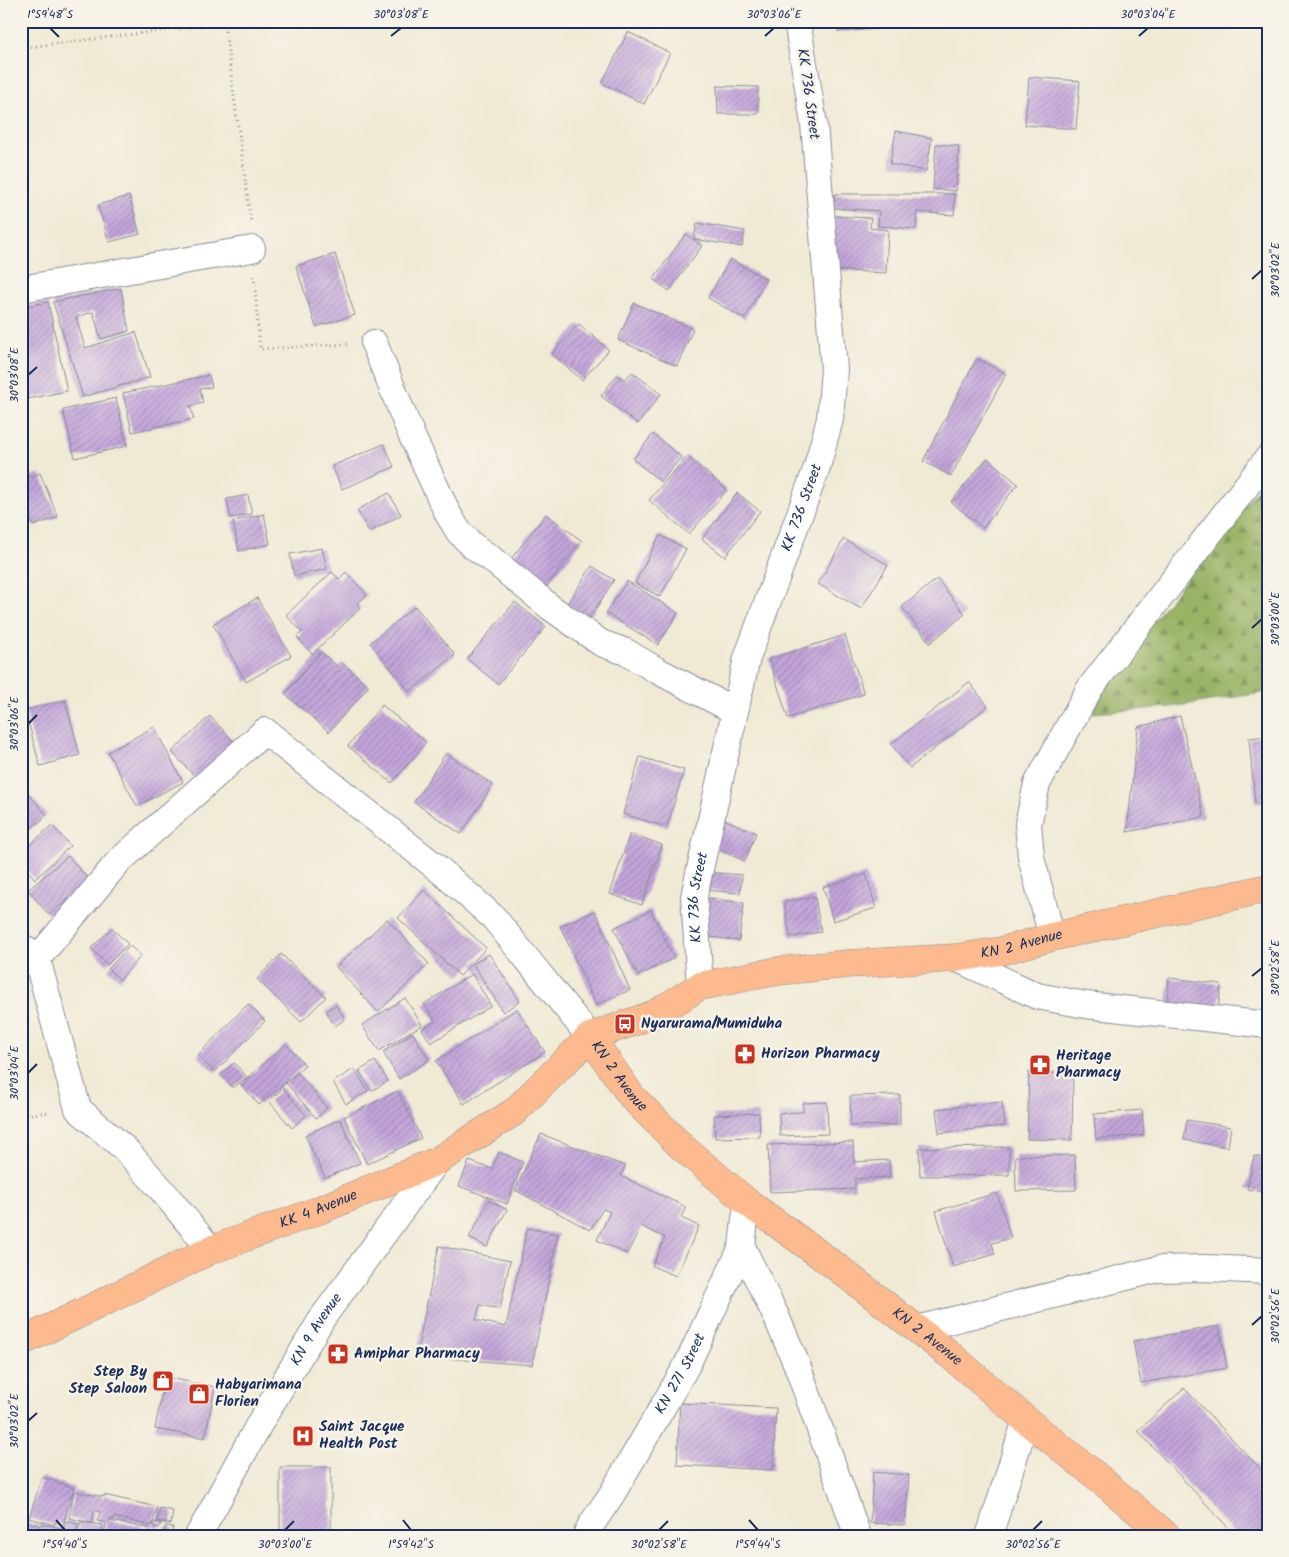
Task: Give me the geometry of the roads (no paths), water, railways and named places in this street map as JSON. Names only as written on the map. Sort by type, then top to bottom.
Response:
[{"type":"main road","name":"KN 2 Avenue","points":[[1167,1536],[949,1354],[834,1265],[747,1202],[682,1147],[632,1097],[590,1037],[654,1014],[700,986],[778,971],[847,964],[956,958],[1001,952],[1052,937],[1268,888]]},
{"type":"main road","name":"KK 4 Avenue","points":[[21,1342],[211,1250],[318,1211],[437,1161],[514,1112],[590,1037]]},
{"type":"street","name":"KK 736 Street","points":[[700,986],[694,896],[746,658],[817,467],[830,419],[834,369],[815,134],[797,21]]},
{"type":"street","points":[[21,289],[252,249]]},
{"type":"street","points":[[374,343],[410,434],[448,514],[459,532],[468,542],[515,577],[550,607],[601,643],[626,652],[658,671],[736,710]]},
{"type":"street","points":[[1052,937],[1030,857],[1028,824],[1037,784],[1090,688],[1268,458]]},
{"type":"street","points":[[211,1250],[125,1149],[78,1109],[29,952],[118,862],[266,731],[441,871],[494,918],[590,1037]]},
{"type":"street","points":[[956,958],[1037,996],[1086,1005],[1268,1025]]},
{"type":"street","name":"KN 9 Avenue","points":[[198,1536],[262,1419],[322,1317],[437,1161]]},
{"type":"street","name":"KN 271 Street","points":[[591,1532],[687,1365],[742,1247],[747,1202]]},
{"type":"street","points":[[742,1247],[776,1316],[797,1365],[858,1536]]},
{"type":"street","points":[[916,1329],[1159,1269],[1206,1268],[1268,1271]]},
{"type":"street","points":[[989,1536],[1026,1420]]},
{"type":"place","name":"Nyarurama/Mumiduha","points":[[625,1024]]},
{"type":"place","name":"Horizon Pharmacy","points":[[745,1054]]},
{"type":"place","name":"Heritage Pharmacy","points":[[1040,1065]]},
{"type":"place","name":"Amiphar Pharmacy","points":[[338,1354]]},
{"type":"place","name":"Step By Step Saloon","points":[[163,1381]]},
{"type":"place","name":"Habyarimana Florien","points":[[199,1394]]},
{"type":"place","name":"Saint Jacque Health Post","points":[[303,1436]]}]
